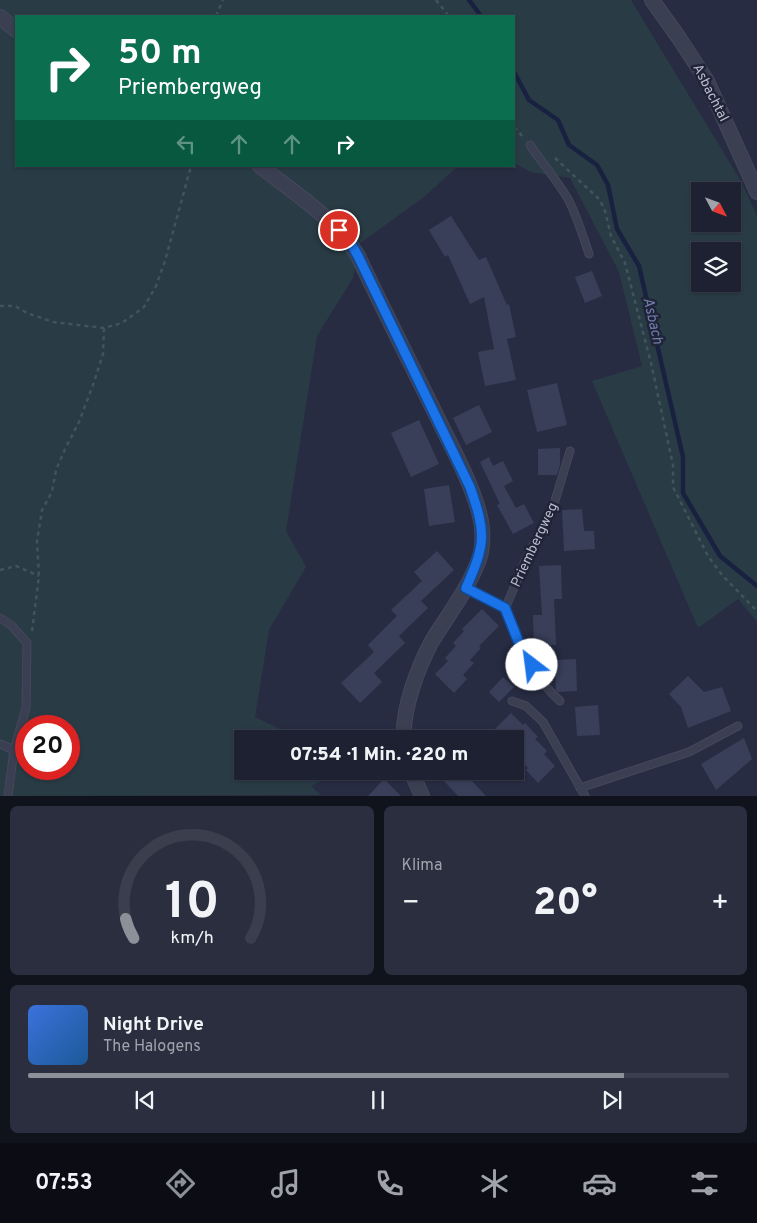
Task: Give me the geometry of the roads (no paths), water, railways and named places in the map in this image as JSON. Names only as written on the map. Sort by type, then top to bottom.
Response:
[{"type":"street","name":"Asbachtal","points":[[652,0],[707,81],[757,192]]},
{"type":"street","points":[[0,17],[15,29]]},
{"type":"street","points":[[261,167],[320,213],[350,242],[409,359],[470,487],[479,514],[482,528],[479,560],[466,588],[432,643],[418,672],[409,700],[404,730]]},
{"type":"street","points":[[415,780],[422,796]]},
{"type":"lane","points":[[530,145],[569,201],[589,254]]},
{"type":"lane","name":"Priembergweg","points":[[505,608],[525,561],[554,504],[570,451]]},
{"type":"lane","points":[[466,588],[505,608],[519,643],[546,687],[560,701]]},
{"type":"lane","points":[[0,618],[11,625],[27,643],[26,708],[14,750],[8,796]]},
{"type":"lane","points":[[512,701],[526,706],[543,722],[585,796]]},
{"type":"lane","points":[[580,788],[689,752],[738,726]]},
{"type":"lane","points":[[0,744],[14,750]]},
{"type":"waterway","name":"Asbach","points":[[469,0],[480,15]]},
{"type":"waterway","name":"Asbach","points":[[515,74],[529,100],[558,120],[569,145],[597,165],[608,185],[617,229],[639,266],[683,457],[683,493],[720,556],[757,586]]}]
